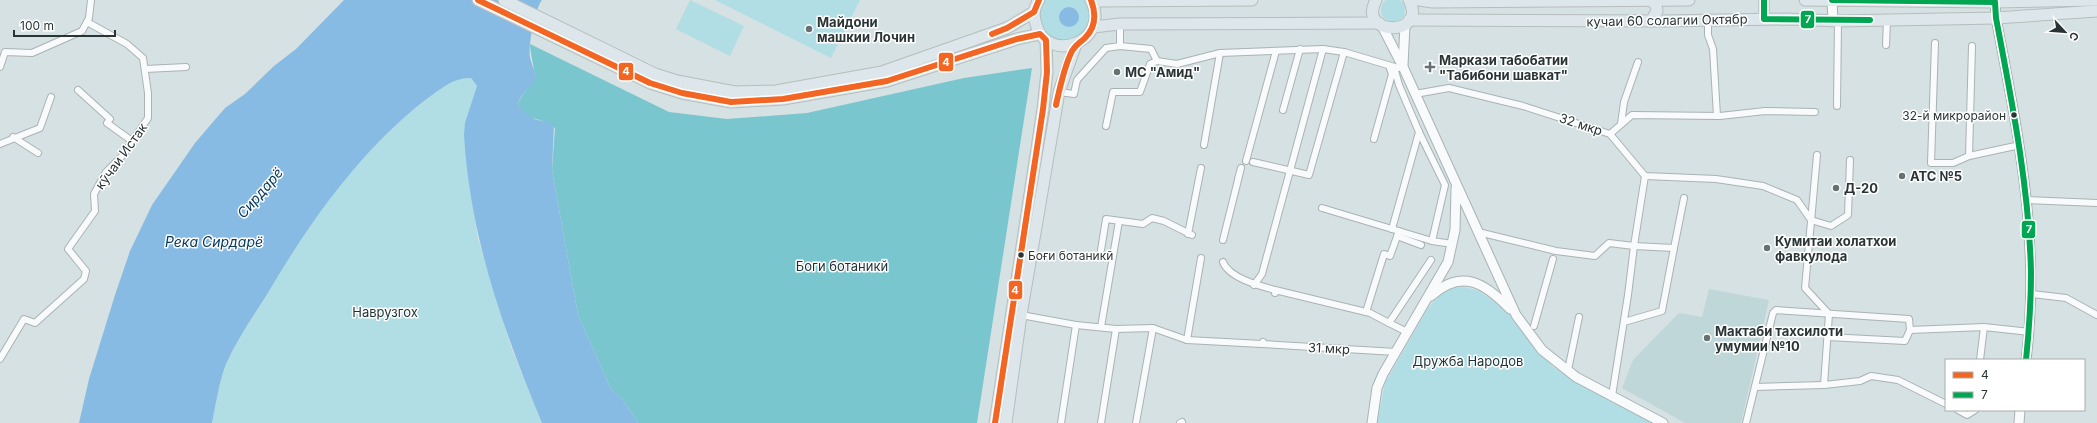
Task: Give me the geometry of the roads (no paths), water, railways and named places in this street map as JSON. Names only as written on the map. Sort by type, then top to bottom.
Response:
[{"type":"highway","points":[[478,0],[682,93],[731,102],[783,100],[887,81],[1017,39],[1043,37]]},
{"type":"highway","points":[[504,0],[652,79],[677,80],[735,92],[776,91],[882,72],[1007,28],[1034,12]]},
{"type":"highway","points":[[1039,0],[1034,12],[1036,27],[1043,37],[1060,46],[1076,44],[1083,40],[1093,28],[1095,14],[1091,0],[1119,2],[1252,0]]},
{"type":"highway","points":[[1376,0],[1374,14],[1381,25]]},
{"type":"highway","points":[[1407,22],[1412,9],[1409,0]]},
{"type":"highway","name":"кучаи 60 солагии Октябр","points":[[1418,0],[1433,2],[1689,0]]},
{"type":"highway","points":[[1651,0],[1656,5],[1657,11],[1652,21]]},
{"type":"highway","points":[[1805,0],[2094,4]]},
{"type":"highway","points":[[1600,1],[1601,11],[1608,21]]},
{"type":"highway","name":"кучаи 60 солагии Октябр","points":[[1093,28],[1120,24],[1381,25],[1394,29],[1407,22],[1708,21],[1764,19],[1837,24],[1887,20],[1996,18],[2094,4]]},
{"type":"highway","points":[[995,423],[1043,109],[1047,72],[1043,37]]},
{"type":"highway","points":[[1006,423],[1021,315],[1058,92],[1076,44]]},
{"type":"street","points":[[0,67],[5,52],[32,53],[82,31],[87,22],[91,0]]},
{"type":"street","points":[[1764,0],[1764,19]]},
{"type":"street","points":[[1833,0],[1837,24],[1837,106]]},
{"type":"street","points":[[1995,2],[1996,18],[2020,145],[2027,200],[2032,294],[2030,332],[2026,359]]},
{"type":"street","points":[[1886,45],[1887,20]]},
{"type":"street","points":[[1708,21],[1708,35],[1714,49],[1717,116]]},
{"type":"street","name":"кӯчаи Истак","points":[[0,359],[24,319],[34,323],[84,279],[86,271],[68,249],[95,211],[94,194],[106,172],[124,154],[148,118],[148,93],[143,58],[127,44],[87,22]]},
{"type":"street","points":[[1407,22],[1397,67],[1399,85],[1419,132],[1445,185],[1432,241]]},
{"type":"street","points":[[1120,24],[1120,46]]},
{"type":"street","points":[[1381,25],[1397,67],[1416,94],[1516,315]]},
{"type":"street","points":[[1935,43],[1931,163],[1953,163],[1969,156],[2020,145]]},
{"type":"street","points":[[1058,92],[1074,94],[1078,80],[1106,48],[1120,46],[1151,49],[1157,61]]},
{"type":"street","points":[[1969,156],[1972,46]]},
{"type":"street","points":[[1283,110],[1300,49]]},
{"type":"street","points":[[1106,126],[1113,92],[1140,92],[1150,64],[1157,61],[1177,64],[1220,53],[1323,49],[1344,52],[1397,67]]},
{"type":"street","points":[[1254,285],[1262,274],[1323,49]]},
{"type":"street","points":[[1246,160],[1276,51]]},
{"type":"street","points":[[1253,162],[1309,175],[1344,52]]},
{"type":"street","points":[[1204,145],[1220,53]]},
{"type":"street","points":[[1621,124],[1624,102],[1638,62]]},
{"type":"street","points":[[145,69],[186,67]]},
{"type":"street","points":[[1374,139],[1392,74],[1397,67]]},
{"type":"street","name":"32 мкр","points":[[1416,94],[1449,88],[1523,106],[1610,134],[1632,114],[1717,116],[1765,111],[1815,112]]},
{"type":"street","points":[[78,90],[110,119],[107,122],[132,142]]},
{"type":"street","points":[[0,144],[13,137],[40,128],[51,97]]},
{"type":"street","points":[[1392,230],[1419,132]]},
{"type":"street","points":[[1610,134],[1645,176],[1716,179],[1763,186],[1797,200],[1811,220],[1831,226],[1848,215],[1850,160]]},
{"type":"street","points":[[13,137],[38,153]]},
{"type":"street","points":[[1817,155],[1805,288],[1829,314],[1824,385]]},
{"type":"street","points":[[1101,250],[1106,219],[1143,224],[1152,218],[1164,221],[1190,234],[1201,168]]},
{"type":"street","points":[[1223,240],[1241,168],[1238,179]]},
{"type":"street","points":[[1612,396],[1645,176]]},
{"type":"street","points":[[1372,423],[1377,388],[1407,332],[1448,262],[1452,244],[1456,185]]},
{"type":"street","points":[[1624,322],[1662,311],[1684,198]]},
{"type":"street","points":[[2027,200],[2097,202]]},
{"type":"street","points":[[1322,208],[1392,230],[1421,245]]},
{"type":"street","points":[[1101,327],[1119,221]]},
{"type":"street","points":[[1478,232],[1556,251],[1595,256],[1608,243],[1674,248]]},
{"type":"street","points":[[1398,234],[1452,244]]},
{"type":"street","points":[[1366,312],[1384,254],[1390,256],[1398,234]]},
{"type":"street","points":[[1187,340],[1201,258]]},
{"type":"street","points":[[1534,326],[1554,259]]},
{"type":"street","points":[[1389,323],[1431,260]]},
{"type":"street","points":[[1223,262],[1225,268],[1254,285],[1366,312],[1407,332]]},
{"type":"street","points":[[1423,304],[1450,282],[1473,282],[1496,295],[1516,315],[1542,350],[1576,377],[1663,423]]},
{"type":"street","points":[[2032,294],[2066,298],[2097,315]]},
{"type":"street","points":[[1746,423],[1773,313],[1776,310],[1909,320],[1910,330],[1905,341],[1828,337]]},
{"type":"street","name":"31 мкр","points":[[1021,315],[1076,325],[1116,329],[1153,328],[1187,340],[1262,343],[1396,352]]},
{"type":"street","points":[[1568,370],[1579,317]]},
{"type":"street","points":[[1061,423],[1076,325]]},
{"type":"street","points":[[1910,330],[1984,327],[2030,332]]},
{"type":"street","points":[[1980,359],[1984,327]]},
{"type":"street","points":[[1136,423],[1153,328]]},
{"type":"street","points":[[1101,423],[1116,329]]},
{"type":"street","points":[[1755,387],[1824,385],[1860,381],[1870,376],[1898,380],[1945,404]]},
{"type":"street","points":[[1960,411],[1967,415],[1973,411]]},
{"type":"street","points":[[2018,423],[2020,411]]},
{"type":"water","name":"Река Сирдарё","points":[[344,0],[542,0],[537,11],[530,45],[530,57],[535,77],[532,84],[521,97],[518,106],[534,119],[554,124],[552,170],[578,315],[611,389],[624,401],[638,423],[542,423],[514,353],[481,246],[467,173],[464,135],[465,123],[477,86],[471,78],[465,78],[448,84],[403,118],[358,164],[318,215],[235,346],[226,364],[212,423],[79,423],[89,379],[115,295],[130,251],[152,205],[195,143],[225,108],[245,94],[274,66],[296,49]]},
{"type":"water","points":[[1069,7],[1076,10],[1079,17],[1076,24],[1069,27],[1062,24],[1059,17],[1062,10]]},
{"type":"place","name":"Майдони машкии Лочин","points":[[809,29]]},
{"type":"place","name":"Маркази табобатии \"Табибони шавкат\"","points":[[1430,67]]},
{"type":"place","name":"МС \"Амид\"","points":[[1117,72]]},
{"type":"place","name":"32-й микрорайон","points":[[2014,115]]},
{"type":"place","name":"АТС №5","points":[[1902,176]]},
{"type":"place","name":"Д-20","points":[[1836,188]]},
{"type":"place","name":"Кумитаи холатхои фавкулода","points":[[1767,248]]},
{"type":"place","name":"Боғи ботаникӣ","points":[[1021,255]]},
{"type":"place","name":"Мактаби тахсилоти умумии №10","points":[[1707,338]]},
{"type":"water label","name":"Сирдарё","points":[[260,193]]},
{"type":"park label","name":"Боги ботаникй","points":[[842,266]]},
{"type":"park label","name":"Наврузгох","points":[[385,312]]},
{"type":"park label","name":"Дружба Народов","points":[[1468,361]]}]
